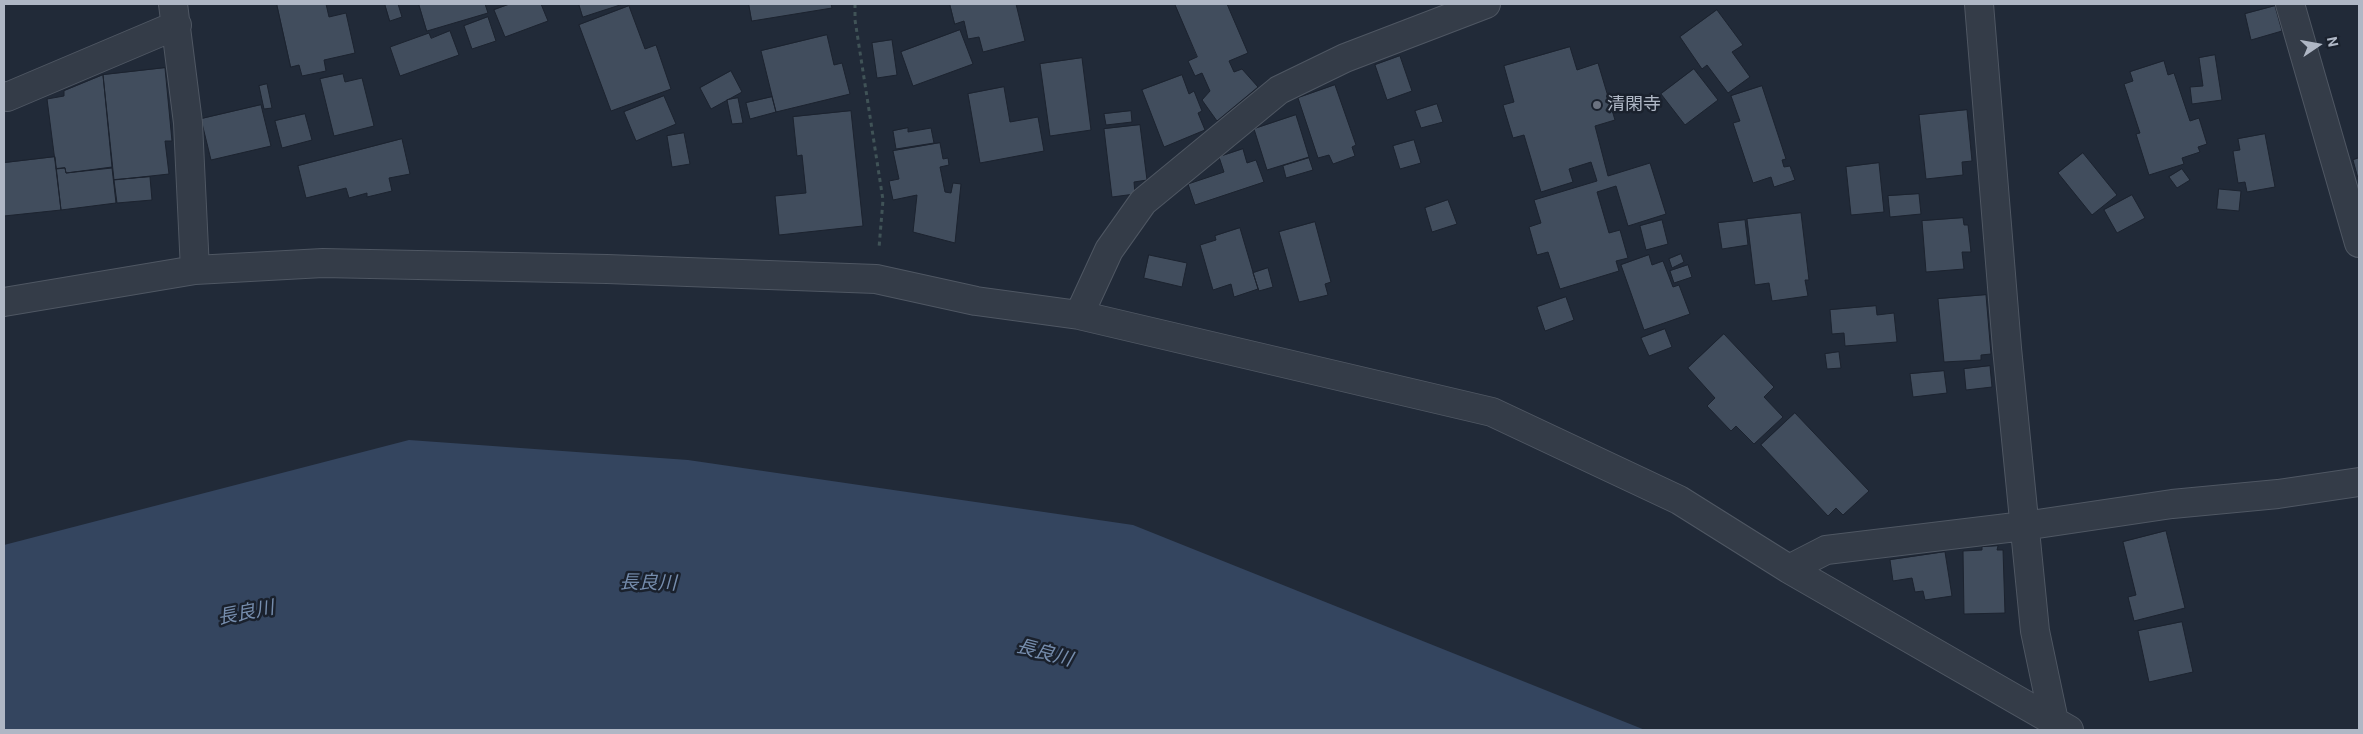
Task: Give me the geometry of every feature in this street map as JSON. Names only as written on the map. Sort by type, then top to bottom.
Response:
[{"type":"street","points":[[1080,315],[1109,250],[1143,202],[1279,90],[1345,58],[1486,4]]},
{"type":"street","points":[[1979,4],[2034,631],[2062,726]]},
{"type":"street","points":[[2290,4],[2359,243]]},
{"type":"street","points":[[4,96],[7,97],[175,15],[188,123],[195,270]]},
{"type":"street","points":[[4,302],[195,270],[323,263],[607,269],[876,279],[976,301],[1080,315],[1492,412],[1679,500],[1789,569],[2062,726]]},
{"type":"street","points":[[1789,569],[1826,550],[2024,526],[2172,504],[2278,494],[2359,482]]},
{"type":"path","points":[[855,4],[855,20],[883,200],[876,279]]},
{"type":"water","name":"長良川","points":[[409,440],[688,460],[1133,525],[1645,730],[4,730],[4,545]]},
{"type":"building","points":[[277,4],[326,4],[329,17],[346,13],[355,53],[324,60],[326,71],[302,76],[299,65],[291,67]]},
{"type":"building","points":[[385,4],[398,4],[402,17],[390,21]]},
{"type":"building","points":[[419,4],[485,4],[488,13],[427,31]]},
{"type":"building","points":[[510,4],[541,4],[548,21],[505,37],[494,10]]},
{"type":"building","points":[[579,4],[623,4],[583,17]]},
{"type":"building","points":[[749,4],[831,4],[832,8],[752,21]]},
{"type":"building","points":[[950,4],[1016,4],[1025,41],[983,52],[979,37],[968,39],[964,21],[955,24]]},
{"type":"building","points":[[1175,4],[1227,4],[1248,53],[1229,61],[1234,72],[1242,69],[1258,87],[1217,121],[1202,100],[1210,91],[1202,73],[1195,76],[1188,61],[1197,57]]},
{"type":"building","points":[[629,6],[645,49],[656,45],[671,89],[611,111],[579,25]]},
{"type":"building","points":[[2275,6],[2282,31],[2251,40],[2245,14]]},
{"type":"building","points":[[1717,10],[1743,45],[1732,52],[1750,77],[1728,93],[1707,65],[1702,69],[1680,37]]},
{"type":"building","points":[[488,17],[496,41],[472,49],[464,26]]},
{"type":"building","points":[[960,30],[973,64],[913,86],[901,52]]},
{"type":"building","points":[[450,31],[459,55],[400,76],[390,47],[429,33],[431,38]]},
{"type":"building","points":[[827,35],[834,65],[842,63],[850,94],[776,112],[761,51]]},
{"type":"building","points":[[892,40],[897,75],[877,78],[872,43]]},
{"type":"building","points":[[1570,47],[1577,70],[1598,63],[1615,120],[1595,126],[1608,176],[1650,163],[1666,214],[1628,226],[1616,186],[1597,192],[1609,233],[1620,230],[1628,258],[1616,261],[1619,271],[1560,289],[1548,252],[1537,255],[1529,227],[1541,223],[1534,200],[1597,181],[1591,162],[1569,169],[1573,182],[1541,192],[1524,135],[1513,138],[1503,105],[1514,102],[1504,66]]},
{"type":"building","points":[[2215,55],[2222,100],[2192,104],[2190,87],[2203,86],[2199,58]]},
{"type":"building","points":[[1400,56],[1412,91],[1387,100],[1375,65]]},
{"type":"building","points":[[1082,58],[1091,130],[1050,136],[1040,64]]},
{"type":"building","points":[[2164,61],[2168,75],[2174,73],[2190,121],[2199,118],[2207,144],[2198,147],[2200,152],[2182,158],[2184,164],[2149,175],[2136,134],[2140,133],[2124,84],[2133,81],[2130,72]]},
{"type":"building","points":[[165,68],[172,141],[165,141],[169,174],[114,180],[103,75]]},
{"type":"building","points":[[1694,69],[1718,100],[1685,125],[1661,94]]},
{"type":"building","points":[[731,71],[742,92],[711,109],[700,88]]},
{"type":"building","points":[[343,74],[345,82],[362,78],[374,126],[334,136],[320,79]]},
{"type":"building","points":[[103,75],[112,167],[66,173],[65,168],[56,169],[47,99],[64,96],[64,91]]},
{"type":"building","points":[[1182,75],[1189,94],[1194,91],[1202,111],[1198,113],[1205,130],[1164,147],[1142,90]]},
{"type":"building","points":[[267,84],[272,108],[264,109],[259,86]]},
{"type":"building","points":[[1335,85],[1356,145],[1352,147],[1355,156],[1333,164],[1329,155],[1318,158],[1298,98]]},
{"type":"building","points":[[1762,86],[1786,159],[1782,160],[1784,167],[1790,166],[1795,180],[1774,187],[1771,177],[1753,183],[1733,123],[1740,121],[1731,96]]},
{"type":"building","points":[[1004,87],[1010,122],[1038,117],[1044,151],[980,163],[968,94]]},
{"type":"building","points":[[664,96],[676,124],[636,141],[624,112]]},
{"type":"building","points":[[772,97],[776,112],[750,119],[746,103]]},
{"type":"building","points":[[738,98],[743,123],[732,124],[727,100]]},
{"type":"building","points":[[1437,104],[1443,122],[1421,128],[1415,111]]},
{"type":"building","points":[[261,105],[271,146],[211,160],[201,119]]},
{"type":"building","points":[[1967,110],[1972,161],[1962,162],[1963,175],[1926,179],[1919,115]]},
{"type":"building","points":[[851,111],[863,226],[779,235],[775,196],[806,193],[802,155],[797,156],[793,117]]},
{"type":"building","points":[[1131,111],[1132,122],[1106,125],[1104,114]]},
{"type":"building","points":[[305,114],[312,140],[282,148],[275,121]]},
{"type":"building","points":[[1296,115],[1309,157],[1267,170],[1254,129]]},
{"type":"building","points":[[1140,125],[1147,180],[1134,182],[1135,194],[1112,197],[1104,129]]},
{"type":"building","points":[[908,128],[908,132],[931,128],[934,143],[896,149],[893,131]]},
{"type":"building","points":[[684,133],[690,164],[672,167],[667,136]]},
{"type":"building","points":[[2265,134],[2275,187],[2247,192],[2245,182],[2238,183],[2233,151],[2240,150],[2238,139]]},
{"type":"building","points":[[402,139],[410,174],[389,178],[392,191],[367,197],[367,193],[349,198],[346,188],[306,198],[298,166]]},
{"type":"building","points":[[1414,140],[1421,163],[1400,169],[1393,146]]},
{"type":"building","points":[[940,143],[943,159],[948,158],[949,165],[940,167],[945,192],[951,193],[953,183],[961,184],[955,243],[913,232],[917,195],[893,200],[889,181],[899,179],[893,151]]},
{"type":"building","points":[[1243,149],[1247,163],[1256,160],[1264,182],[1195,205],[1188,184],[1224,172],[1219,157]]},
{"type":"building","points":[[2083,153],[2117,195],[2092,215],[2058,173]]},
{"type":"building","points":[[55,157],[61,210],[4,216],[4,163]]},
{"type":"building","points":[[1309,158],[1313,170],[1286,178],[1283,166]]},
{"type":"building","points":[[2359,158],[2359,182],[2353,160]]},
{"type":"building","points":[[1879,163],[1884,212],[1851,215],[1846,167]]},
{"type":"building","points":[[65,168],[66,173],[112,168],[116,203],[61,210],[56,169]]},
{"type":"building","points":[[2182,169],[2190,180],[2177,188],[2169,177]]},
{"type":"building","points":[[150,177],[152,200],[117,203],[114,180]]},
{"type":"building","points":[[2219,189],[2241,191],[2239,211],[2217,209]]},
{"type":"building","points":[[1919,194],[1921,214],[1890,217],[1888,196]]},
{"type":"building","points":[[2132,195],[2145,218],[2117,233],[2104,210]]},
{"type":"building","points":[[1448,200],[1457,224],[1432,232],[1425,208]]},
{"type":"building","points":[[1801,213],[1809,280],[1805,280],[1808,296],[1772,301],[1769,283],[1755,285],[1747,219]]},
{"type":"building","points":[[1963,218],[1964,225],[1968,225],[1971,252],[1962,252],[1964,269],[1926,272],[1922,221]]},
{"type":"building","points":[[1662,220],[1668,244],[1646,250],[1640,226]]},
{"type":"building","points":[[1745,220],[1748,245],[1722,249],[1718,223]]},
{"type":"building","points":[[1315,222],[1331,282],[1325,284],[1328,295],[1299,302],[1279,232]]},
{"type":"building","points":[[1240,228],[1258,289],[1234,297],[1231,284],[1213,290],[1200,245],[1216,240],[1215,236]]},
{"type":"building","points":[[1681,254],[1684,262],[1672,268],[1669,259]]},
{"type":"building","points":[[1149,255],[1187,263],[1182,287],[1144,278]]},
{"type":"building","points":[[1649,255],[1652,265],[1663,261],[1673,287],[1679,285],[1690,314],[1644,330],[1621,265]]},
{"type":"building","points":[[1688,265],[1692,277],[1674,283],[1670,271]]},
{"type":"building","points":[[1268,268],[1273,287],[1259,291],[1253,273]]},
{"type":"building","points":[[1986,295],[1991,354],[1981,355],[1981,360],[1944,362],[1938,299]]},
{"type":"building","points":[[1566,297],[1574,320],[1545,331],[1537,307]]},
{"type":"building","points":[[1876,306],[1877,315],[1894,313],[1897,342],[1845,346],[1844,333],[1832,334],[1830,310]]},
{"type":"building","points":[[1665,329],[1672,347],[1649,356],[1641,338]]},
{"type":"building","points":[[1724,334],[1774,387],[1764,397],[1783,417],[1754,444],[1736,426],[1731,431],[1707,406],[1715,398],[1688,368]]},
{"type":"building","points":[[1839,352],[1841,368],[1827,369],[1825,354]]},
{"type":"building","points":[[1990,366],[1992,387],[1966,390],[1964,369]]},
{"type":"building","points":[[1944,371],[1947,393],[1913,397],[1910,374]]},
{"type":"building","points":[[1795,413],[1869,491],[1843,515],[1836,508],[1828,516],[1761,445]]},
{"type":"building","points":[[2166,531],[2185,608],[2134,621],[2128,597],[2136,595],[2123,542]]},
{"type":"building","points":[[1998,546],[1997,550],[2003,550],[2005,613],[1964,614],[1963,551],[1982,550],[1982,547]]},
{"type":"building","points":[[1945,552],[1952,596],[1925,600],[1923,591],[1915,592],[1912,578],[1893,581],[1890,560]]},
{"type":"building","points":[[2182,622],[2193,672],[2149,682],[2138,631]]},
{"type":"place","name":"清閑寺","points":[[1597,105]]}]
